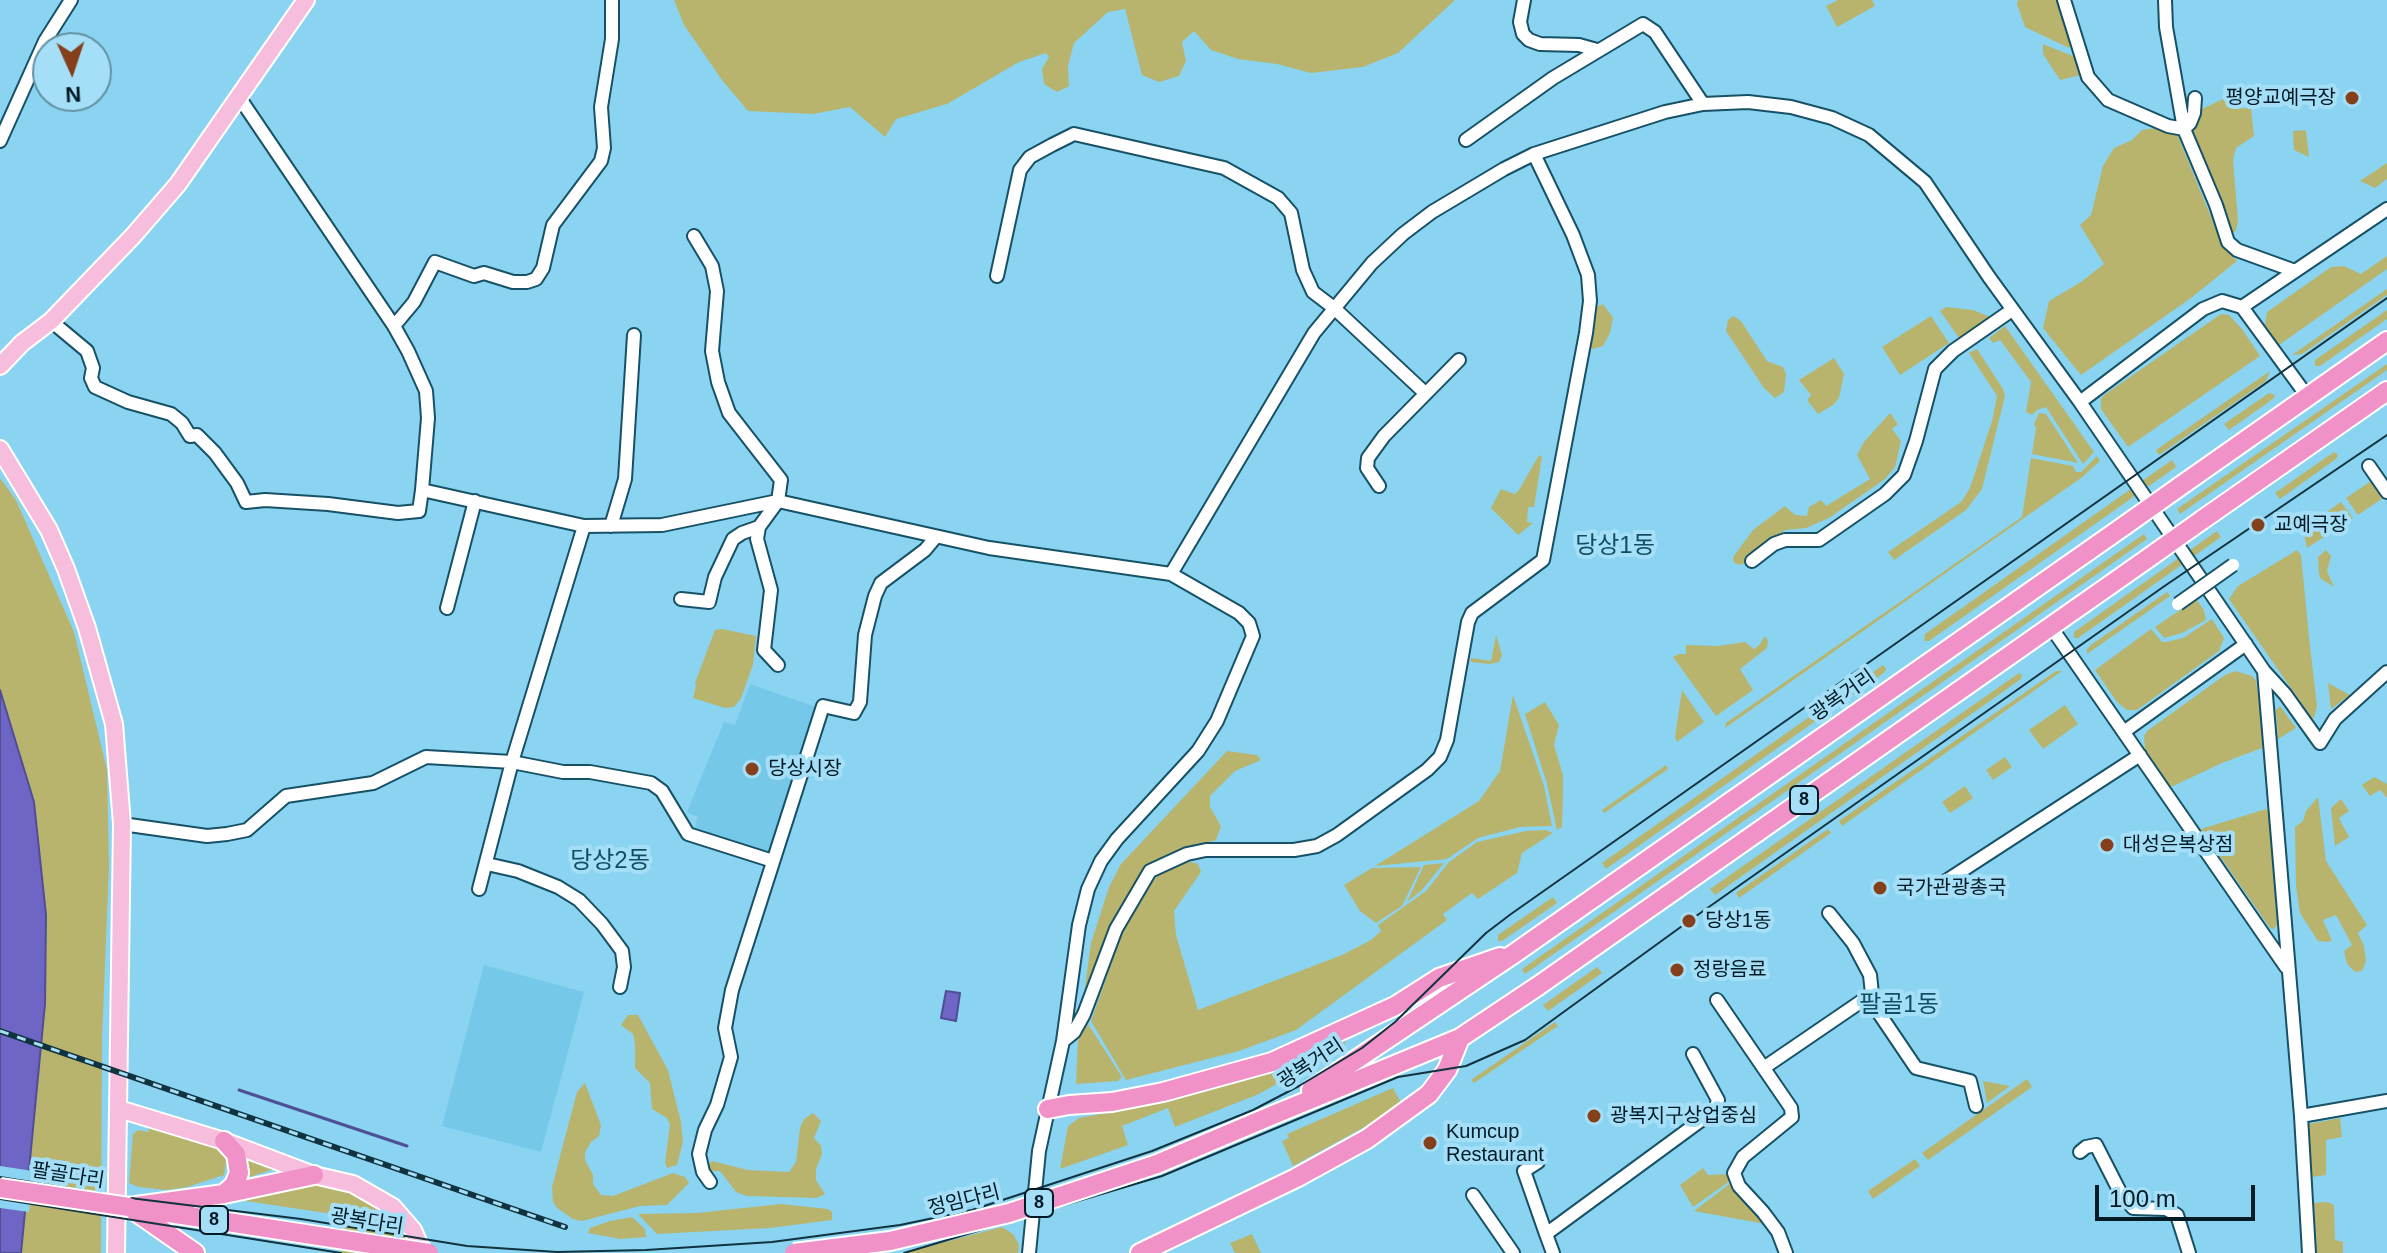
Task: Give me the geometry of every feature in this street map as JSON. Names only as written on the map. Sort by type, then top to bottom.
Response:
[{"type":"highway","name":"광복거리","points":[[1273,1115],[1515,953],[2387,341]]},
{"type":"highway","name":"광복거리","points":[[1273,1115],[1460,1038],[2387,391]]},
{"type":"highway","points":[[1048,1109],[1112,1102],[1163,1092],[1272,1062],[1395,1006],[1439,978],[1515,953]]},
{"type":"highway","points":[[1140,1253],[1296,1178],[1367,1139],[1429,1094],[1447,1070],[1460,1038]]},
{"type":"highway","name":"정임다리","points":[[794,1253],[890,1241],[1009,1213],[1157,1164],[1273,1115]]},
{"type":"highway","points":[[224,1141],[236,1154],[239,1163],[234,1185],[224,1194]]},
{"type":"highway","points":[[129,1207],[224,1194],[314,1175]]},
{"type":"highway","name":"팔골다리","points":[[0,1188],[129,1207]]},
{"type":"highway","points":[[129,1207],[195,1253]]},
{"type":"highway","name":"광복다리","points":[[129,1207],[429,1253]]},
{"type":"main road","points":[[0,366],[22,343],[51,321],[178,184],[306,0]]},
{"type":"main road","points":[[0,449],[49,530],[87,628],[114,724],[122,824],[116,1253]]},
{"type":"main road","points":[[119,1109],[224,1141],[314,1175],[353,1184],[393,1207],[413,1230],[423,1253]]},
{"type":"street","points":[[0,141],[45,41],[71,0]]},
{"type":"street","points":[[394,326],[414,302],[435,262],[474,276],[484,273],[513,282],[536,279],[543,268],[553,225],[601,161],[604,148],[601,107],[612,39],[612,0]]},
{"type":"street","points":[[1524,0],[1520,22],[1523,34],[1529,40],[1597,50]]},
{"type":"street","points":[[2064,0],[2088,77],[2108,100],[2168,126],[2184,129]]},
{"type":"street","points":[[2165,0],[2166,27],[2184,129],[2228,242],[2237,250],[2295,271]]},
{"type":"street","points":[[1466,140],[1597,50],[1643,24],[1655,32],[1703,104]]},
{"type":"street","points":[[51,321],[87,351],[95,387],[128,402],[171,414],[182,423],[190,436],[197,435],[215,453],[237,483],[246,502],[265,500],[328,504],[398,513],[419,511],[428,418],[426,391],[394,326],[239,97]]},
{"type":"street","points":[[2184,129],[2194,113],[2195,98]]},
{"type":"street","points":[[1171,574],[1314,333],[1372,263],[1403,234],[1455,198],[1534,154],[1665,112],[1703,104],[1748,102],[1791,107],[1832,118],[1869,135],[1925,182],[2264,671],[2285,694],[2320,743],[2335,719],[2387,672]]},
{"type":"street","points":[[997,276],[1020,170],[1030,157],[1074,134],[1224,168],[1278,198],[1291,213],[1303,270],[1313,292],[1425,393]]},
{"type":"street","points":[[1063,1041],[1074,1032],[1084,1014],[1116,929],[1150,871],[1187,854],[1206,850],[1294,850],[1317,846],[1427,770],[1440,757],[1447,740],[1472,613],[1543,560],[1586,333],[1590,301],[1588,275],[1573,235],[1534,154]]},
{"type":"street","points":[[2242,307],[2387,209]]},
{"type":"street","points":[[694,236],[712,266],[717,291],[712,351],[718,382],[729,413],[781,480],[778,501],[759,527],[757,539],[771,590],[764,650],[778,665]]},
{"type":"street","points":[[2080,402],[2203,309],[2222,301],[2242,307],[2307,396]]},
{"type":"street","points":[[1752,561],[1774,544],[1785,540],[1819,540],[1885,494],[1904,475],[1935,369],[1953,351],[2012,310]]},
{"type":"street","points":[[611,526],[625,479],[634,335]]},
{"type":"street","points":[[1379,486],[1367,468],[1368,458],[1384,436],[1459,360]]},
{"type":"street","points":[[2369,466],[2387,492]]},
{"type":"street","points":[[422,490],[584,526],[662,525],[778,501],[935,538],[1171,574],[1239,613],[1249,623],[1253,636],[1217,721],[1177,775],[1117,839],[1101,861],[1088,889],[1079,925],[1063,1041],[1039,1151],[1029,1253]]},
{"type":"street","points":[[447,608],[475,501]]},
{"type":"street","points":[[479,889],[512,762],[584,526]]},
{"type":"street","points":[[681,599],[709,602],[715,577],[733,539],[759,527]]},
{"type":"street","points":[[710,1182],[700,1164],[701,1144],[717,1105],[731,1057],[725,1028],[732,990],[823,706],[854,713],[860,702],[865,635],[881,583],[925,550],[935,538]]},
{"type":"street","points":[[2178,604],[2233,565]]},
{"type":"street","points":[[2051,627],[2288,969]]},
{"type":"street","points":[[2125,731],[2246,644]]},
{"type":"street","points":[[2264,671],[2301,1116],[2309,1253]]},
{"type":"street","points":[[1946,881],[2140,755]]},
{"type":"street","points":[[122,824],[207,836],[247,830],[286,796],[373,783],[426,757],[512,762],[651,783],[662,791],[688,834],[773,861]]},
{"type":"street","points":[[487,864],[518,871],[558,887],[579,900],[622,951],[624,967],[620,987]]},
{"type":"street","points":[[1765,1067],[1872,994],[1870,975],[1853,943],[1829,913]]},
{"type":"street","points":[[1868,997],[1916,1068],[1970,1081],[1976,1106]]},
{"type":"street","points":[[1717,1000],[1791,1108],[1792,1117],[1743,1157],[1734,1173],[1739,1186],[1778,1232],[1786,1253]]},
{"type":"street","points":[[1546,1234],[1715,1110],[1718,1100],[1693,1054]]},
{"type":"street","points":[[2301,1116],[2387,1101]]},
{"type":"street","points":[[2080,1152],[2096,1145],[2120,1192],[2133,1208],[2166,1209],[2177,1215],[2189,1253]]},
{"type":"street","points":[[1538,1162],[1524,1171],[1553,1253]]},
{"type":"street","points":[[1473,1195],[1513,1253]]},
{"type":"shaded area","points":[[674,0],[1455,0],[1398,53],[1363,67],[1311,73],[1277,64],[1238,59],[1211,50],[1194,31],[1182,42],[1186,61],[1179,76],[1159,82],[1142,75],[1125,9],[1108,12],[1074,43],[1068,66],[1069,86],[1057,92],[1044,84],[1042,69],[1049,57],[1046,53],[1019,62],[947,104],[896,119],[885,137],[850,107],[813,114],[748,111],[684,25]]},
{"type":"shaded area","points":[[1838,0],[1872,0],[1875,6],[1837,27],[1826,6]]},
{"type":"shaded area","points":[[2018,0],[2059,0],[2072,41],[2069,48],[2025,27]]},
{"type":"shaded area","points":[[2043,44],[2073,56],[2081,75],[2060,80],[2043,54]]},
{"type":"shaded area","points":[[2225,98],[2231,107],[2251,109],[2254,136],[2236,148],[2233,160],[2238,220],[2236,231],[2231,233],[2191,132],[2196,112]]},
{"type":"shaded area","points":[[2162,127],[2177,134],[2222,244],[2237,261],[2191,298],[2081,375],[2043,328],[2049,301],[2104,264],[2080,225],[2091,215],[2103,166],[2114,148],[2132,140],[2142,130]]},
{"type":"shaded area","points":[[2306,130],[2309,157],[2294,150],[2293,131]]},
{"type":"shaded area","points":[[2387,163],[2387,179],[2375,188],[2360,181]]},
{"type":"shaded area","points":[[2387,256],[2387,269],[2279,345],[2265,325],[2267,312],[2331,267],[2344,266],[2361,274]]},
{"type":"shaded area","points":[[2387,289],[2387,295],[2302,354],[2292,355]]},
{"type":"shaded area","points":[[1603,304],[1613,318],[1610,333],[1603,346],[1593,349],[1587,346],[1592,314],[1596,307]]},
{"type":"shaded area","points":[[1946,307],[1973,310],[1990,317],[1959,338],[1940,311]]},
{"type":"shaded area","points":[[2387,310],[2387,319],[2320,366],[2315,366],[2315,360]]},
{"type":"shaded area","points":[[2221,314],[2229,315],[2242,329],[2260,356],[2128,447],[2101,409],[2101,399]]},
{"type":"shaded area","points":[[1733,316],[1741,321],[1767,361],[1783,367],[1786,374],[1784,392],[1775,398],[1764,388],[1726,331],[1728,320]]},
{"type":"shaded area","points":[[1931,316],[1949,343],[1900,375],[1882,347]]},
{"type":"shaded area","points":[[2005,326],[2094,452],[2083,464],[2046,407],[2032,415],[2026,412],[2031,382],[2000,340],[1993,343],[1989,338]]},
{"type":"shaded area","points":[[1977,349],[2005,396],[1982,489],[1966,510],[1894,560],[1888,552],[1961,502],[1970,488],[1997,396],[1969,353]]},
{"type":"shaded area","points":[[1834,358],[1844,374],[1839,398],[1818,414],[1807,400],[1811,395],[1799,380]]},
{"type":"shaded area","points":[[2387,364],[2387,370],[2180,514],[2177,509]]},
{"type":"shaded area","points":[[2270,371],[2266,381],[2159,455],[2156,450]]},
{"type":"shaded area","points":[[2269,393],[2275,395],[2273,399],[2229,430],[2224,424]]},
{"type":"shaded area","points":[[1890,413],[1898,424],[1892,429],[1901,441],[1895,467],[1885,479],[1829,518],[1806,528],[1785,530],[1742,565],[1734,563],[1733,557],[1753,530],[1785,506],[1795,515],[1807,516],[1809,507],[1821,500],[1826,506],[1870,479],[1857,455],[1864,442]]},
{"type":"shaded area","points":[[2039,413],[2046,414],[2078,463],[2032,454],[2034,424]]},
{"type":"shaded area","points":[[2334,452],[2338,455],[2336,459],[2280,499],[2275,493]]},
{"type":"shaded area","points":[[1539,455],[1542,457],[1534,507],[1528,507],[1527,522],[1533,523],[1518,535],[1491,508],[1501,489],[1515,494],[1519,490]]},
{"type":"shaded area","points":[[2097,456],[2100,461],[2081,478],[1725,728],[1726,723],[2022,517],[2031,458],[2073,466],[2076,472],[2081,472]]},
{"type":"shaded area","points":[[2172,460],[2176,467],[1929,641],[1924,641],[1925,634]]},
{"type":"shaded area","points":[[0,478],[16,500],[74,632],[107,770],[109,865],[102,1040],[101,1253],[21,1253],[45,1004],[46,915],[34,802],[0,690]]},
{"type":"shaded area","points":[[2371,481],[2383,498],[2358,515],[2346,498]]},
{"type":"shaded area","points":[[2341,502],[2353,518],[2341,526],[2314,521]]},
{"type":"shaded area","points":[[2310,524],[2336,529],[2307,548],[2303,530]]},
{"type":"shaded area","points":[[2217,531],[2221,537],[2074,638],[2074,632]]},
{"type":"shaded area","points":[[2144,534],[2147,539],[1525,974],[1522,969]]},
{"type":"shaded area","points":[[2297,550],[2301,555],[2317,706],[2314,718],[2229,599],[2238,586]]},
{"type":"shaded area","points":[[2326,550],[2331,556],[2327,571],[2334,587],[2320,578],[2318,557]]},
{"type":"shaded area","points":[[2167,592],[2170,596],[2087,654],[2091,645]]},
{"type":"shaded area","points":[[2196,599],[2204,610],[2206,620],[2182,633],[2164,638],[2155,627]]},
{"type":"shaded area","points":[[2212,619],[2224,638],[2219,651],[2137,710],[2127,710],[2117,702],[2095,670],[2151,629],[2162,642],[2166,642],[2183,638]]},
{"type":"shaded area","points":[[715,630],[756,636],[753,665],[741,698],[734,707],[725,708],[693,698],[695,683]]},
{"type":"shaded area","points":[[1496,635],[1502,655],[1499,662],[1471,662],[1471,658],[1491,661]]},
{"type":"shaded area","points":[[1765,636],[1767,648],[1740,669],[1753,690],[1716,716],[1673,657],[1686,654],[1686,645],[1718,646],[1745,642],[1754,649]]},
{"type":"shaded area","points":[[1883,665],[1885,672],[1606,869],[1602,863]]},
{"type":"shaded area","points":[[2056,671],[2062,671],[1842,826],[1839,821]]},
{"type":"shaded area","points":[[2235,671],[2252,676],[2256,681],[2263,724],[2262,748],[2171,787],[2145,750],[2144,736],[2225,675]]},
{"type":"shaded area","points":[[2019,673],[2021,679],[1715,895],[1710,889]]},
{"type":"shaded area","points":[[2328,683],[2350,695],[2331,709]]},
{"type":"shaded area","name":"당상시장","points":[[750,684],[819,708],[771,857],[693,833],[698,817],[687,812],[724,722],[735,725]]},
{"type":"shaded area","points":[[0,690],[34,802],[46,915],[45,1004],[21,1253],[0,1253]]},
{"type":"shaded area","points":[[1682,690],[1704,722],[1677,742],[1675,737]]},
{"type":"shaded area","points":[[1513,695],[1544,786],[1552,826],[1520,827],[1478,838],[1447,859],[1375,866],[1479,801],[1500,771]]},
{"type":"shaded area","points":[[1545,702],[1559,725],[1554,745],[1563,775],[1563,795],[1562,827],[1557,830],[1547,784],[1525,714]]},
{"type":"shaded area","points":[[2065,705],[2078,724],[2043,749],[2029,730]]},
{"type":"shaded area","points":[[2280,706],[2296,728],[2278,739],[2276,710]]},
{"type":"shaded area","points":[[1227,751],[1257,755],[1261,760],[1235,771],[1210,796],[1210,807],[1221,826],[1216,840],[1168,856],[1151,866],[1083,1002],[1091,943],[1109,887],[1121,864]]},
{"type":"shaded area","points":[[2005,757],[2012,767],[1993,780],[1986,770]]},
{"type":"shaded area","points":[[1666,765],[1668,769],[1604,813],[1602,810]]},
{"type":"shaded area","points":[[2374,777],[2387,784],[2387,798],[2380,790],[2370,796],[2362,785]]},
{"type":"shaded area","points":[[1965,786],[1973,798],[1950,813],[1942,802]]},
{"type":"shaded area","points":[[2318,797],[2326,861],[2367,925],[2358,933],[2366,961],[2362,971],[2355,972],[2347,964],[2344,951],[2352,945],[2336,915],[2323,920],[2332,941],[2327,942],[2318,941],[2300,913],[2296,886],[2295,827],[2303,821],[2306,811]]},
{"type":"shaded area","points":[[2341,799],[2349,811],[2339,818],[2349,837],[2335,846],[2331,808]]},
{"type":"shaded area","points":[[2266,809],[2269,814],[2277,924],[2274,929],[2270,928],[2201,829]]},
{"type":"shaded area","points":[[1828,829],[1831,833],[1739,898],[1736,893]]},
{"type":"shaded area","points":[[1546,830],[1553,833],[1522,853],[1517,873],[1478,899],[1472,893],[1443,914],[1447,920],[1296,1030],[1239,1051],[1126,1080],[1091,1021],[1120,939],[1144,891],[1160,873],[1187,861],[1198,864],[1201,872],[1174,911],[1176,935],[1198,1010],[1342,955],[1371,940],[1381,931],[1378,925],[1426,891],[1449,862],[1477,842],[1526,831]]},
{"type":"shaded area","points":[[1444,863],[1422,890],[1407,902],[1424,865]]},
{"type":"shaded area","points":[[1421,867],[1402,906],[1376,923],[1360,911],[1344,885],[1372,868]]},
{"type":"shaded area","points":[[1553,897],[1557,903],[1498,941],[1498,935]]},
{"type":"shaded area","points":[[484,965],[584,992],[541,1152],[442,1126]]},
{"type":"shaded area","points":[[1597,967],[1602,973],[1548,1011],[1543,1005]]},
{"type":"shaded area","points":[[946,991],[960,993],[956,1021],[941,1018]]},
{"type":"shaded area","points":[[628,1015],[638,1015],[668,1070],[683,1142],[677,1165],[667,1168],[665,1162],[670,1125],[667,1118],[652,1109],[650,1083],[635,1068],[633,1034],[621,1025]]},
{"type":"shaded area","points":[[1555,1022],[1558,1026],[1474,1083],[1471,1080]]},
{"type":"shaded area","points":[[1088,1024],[1122,1077],[1118,1081],[1076,1084],[1078,1040]]},
{"type":"shaded area","points":[[1340,1039],[1346,1040],[1344,1046],[1259,1094],[1175,1127],[1168,1108],[1122,1126],[1128,1145],[1060,1169],[1068,1126],[1079,1118],[1167,1102],[1250,1079]]},
{"type":"shaded area","points":[[2027,1079],[2032,1087],[1928,1160],[1922,1153]]},
{"type":"shaded area","points":[[1983,1081],[2010,1086],[1987,1103]]},
{"type":"shaded area","points":[[585,1083],[601,1125],[599,1136],[585,1152],[593,1184],[601,1195],[613,1196],[673,1173],[685,1177],[689,1183],[667,1205],[640,1206],[582,1221],[557,1208],[553,1202],[552,1187],[577,1092]]},
{"type":"shaded area","points":[[1393,1088],[1403,1106],[1293,1166],[1282,1141],[1289,1138],[1287,1134]]},
{"type":"shaded area","points":[[813,1113],[821,1121],[814,1138],[821,1146],[822,1154],[816,1169],[816,1180],[825,1194],[817,1198],[747,1196],[736,1192],[720,1171],[711,1171],[707,1167],[712,1161],[748,1170],[789,1172],[796,1162],[800,1128],[804,1119]]},
{"type":"shaded area","points":[[2340,1118],[2342,1137],[2326,1140],[2326,1175],[2311,1177],[2309,1124]]},
{"type":"shaded area","points":[[149,1126],[224,1149],[224,1175],[166,1190],[129,1183],[133,1134],[138,1130],[148,1132]]},
{"type":"shaded area","points":[[245,1156],[278,1168],[246,1178]]},
{"type":"shaded area","points":[[1915,1159],[1920,1166],[1873,1199],[1868,1191]]},
{"type":"shaded area","points":[[1703,1168],[1708,1175],[1730,1174],[1730,1181],[1693,1207],[1680,1185]]},
{"type":"shaded area","points":[[1732,1182],[1734,1188],[1765,1224],[1694,1211]]},
{"type":"shaded area","points":[[320,1183],[346,1187],[388,1210],[402,1226],[414,1253],[340,1253],[345,1216],[233,1199]]},
{"type":"shaded area","points":[[2314,1203],[2334,1205],[2335,1240],[2343,1242],[2343,1253],[2317,1253]]},
{"type":"shaded area","points":[[781,1204],[828,1209],[832,1212],[832,1220],[770,1228],[657,1234],[638,1214],[697,1213]]},
{"type":"shaded area","points":[[632,1217],[645,1229],[646,1237],[620,1239],[588,1233],[590,1228]]},
{"type":"shaded area","points":[[1002,1227],[1013,1234],[1019,1245],[1018,1253],[903,1253]]},
{"type":"shaded area","points":[[1252,1234],[1261,1253],[1235,1253],[1230,1243]]},
{"type":"pier","points":[[0,1166],[33,1171],[29,1212],[0,1208]]},
{"type":"waterway","points":[[239,1090],[407,1146]]},
{"type":"tram line","points":[[0,1177],[130,1198],[301,1219],[467,1246],[557,1252],[646,1250],[772,1242],[900,1225],[972,1210],[1152,1151],[1253,1110],[1362,1048],[1395,1022],[1486,933],[1511,914],[2387,298]]},
{"type":"tram line","points":[[904,1253],[1162,1176],[1398,1077],[1466,1066],[1525,1040],[2166,585],[2387,435]]},
{"type":"tram line","points":[[0,1199],[341,1253]]},
{"type":"railway","points":[[0,1031],[565,1227]]},
{"type":"place","name":"평양교예극장","points":[[2352,98]]},
{"type":"place","name":"교예극장","points":[[2258,525]]},
{"type":"place","name":"당상시장","points":[[752,769]]},
{"type":"place","name":"대성은복상점","points":[[2107,845]]},
{"type":"place","name":"국가관광총국","points":[[1880,888]]},
{"type":"place","name":"당상1동","points":[[1689,921]]},
{"type":"place","name":"정랑음료","points":[[1677,970]]},
{"type":"place","name":"광복지구상업중심","points":[[1594,1116]]},
{"type":"place","name":"Kumcup Restaurant","points":[[1430,1143]]},
{"type":"district","name":"당상1동","points":[[1615,546]]},
{"type":"district","name":"당상2동","points":[[610,861]]},
{"type":"district","name":"팔골1동","points":[[1899,1005]]}]
